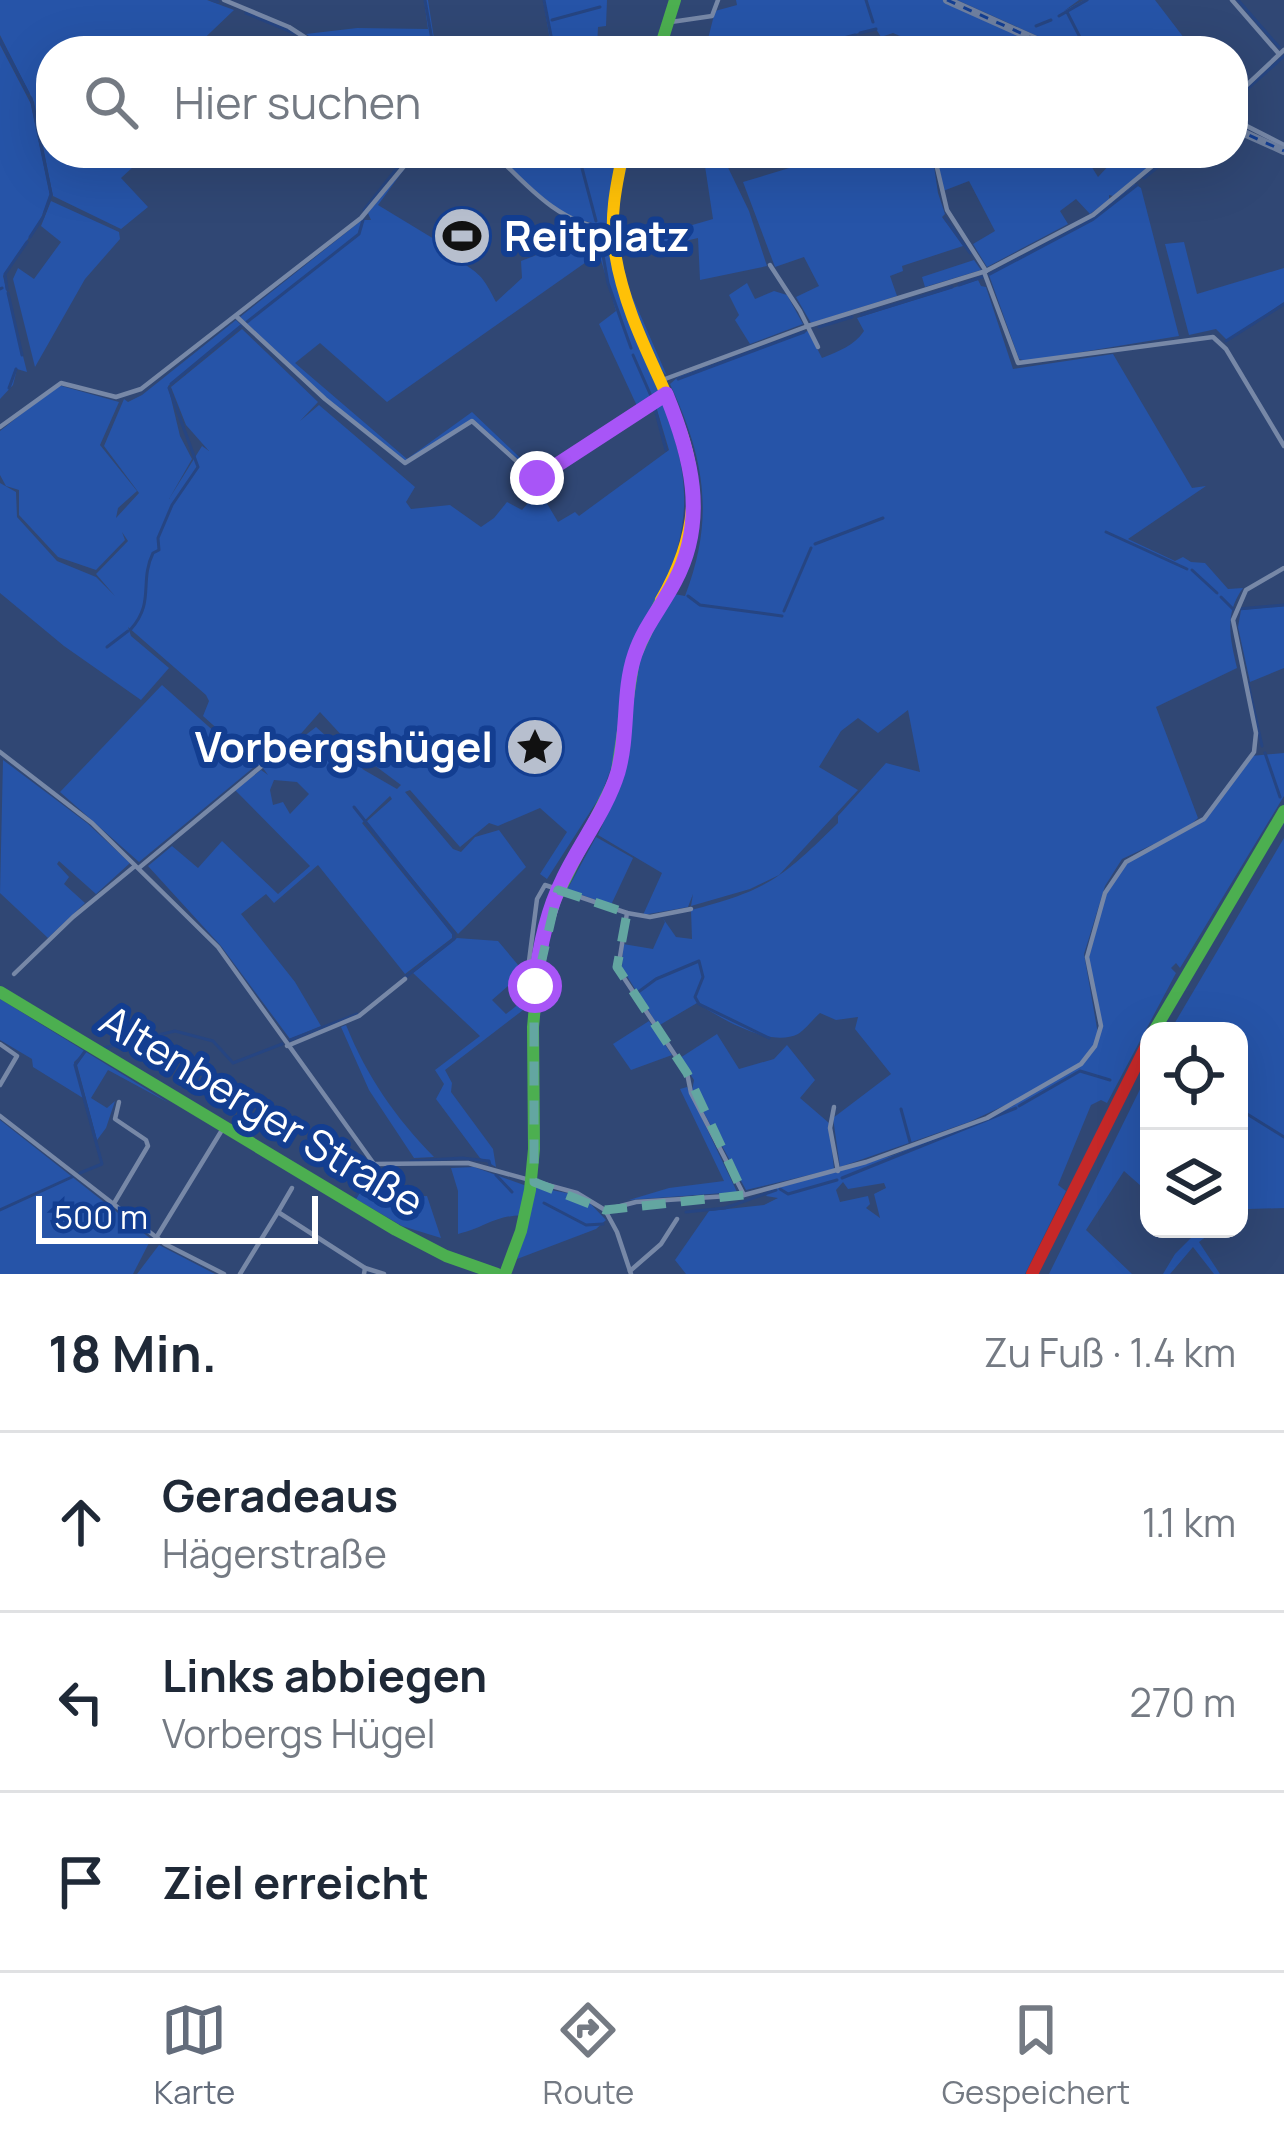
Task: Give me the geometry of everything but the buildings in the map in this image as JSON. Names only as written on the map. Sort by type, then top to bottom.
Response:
[{"type":"main road","points":[[664,36],[675,0]]},
{"type":"main road","points":[[493,1273],[534,1182],[535,986],[542,940],[558,890],[613,786],[635,654],[679,574],[690,542],[692,475],[663,387],[619,284],[610,228],[619,168]]},
{"type":"main road","points":[[1163,1022],[1284,811]]},
{"type":"main road","points":[[1186,980],[1284,824]]},
{"type":"main road","name":"Altenberger Straße","points":[[0,992],[396,1230],[493,1273]]},
{"type":"main road","points":[[1036,1274],[1140,1059]]},
{"type":"main road","points":[[1036,1274],[1140,1072]]},
{"type":"street","points":[[224,0],[302,36]]},
{"type":"street","points":[[668,22],[712,16],[718,0]]},
{"type":"street","points":[[1232,0],[1282,52],[1248,84]]},
{"type":"street","points":[[1248,127],[1284,145]]},
{"type":"street","points":[[0,427],[58,384],[130,396],[364,216],[403,168]]},
{"type":"street","points":[[509,168],[560,211],[610,228]]},
{"type":"street","points":[[936,168],[940,192],[985,272],[1018,363],[1215,337],[1284,446]]},
{"type":"street","points":[[237,316],[325,399],[405,463],[472,421],[540,478],[663,387],[808,326],[985,272],[1093,214],[1150,168]]},
{"type":"street","points":[[770,265],[818,347]]},
{"type":"street","points":[[604,1210],[631,1203],[744,1195],[838,1171],[987,1118],[1076,1068],[1091,1052],[1101,1020],[1087,957],[1105,893],[1126,862],[1204,819],[1254,752],[1256,733],[1233,620],[1246,590],[1284,568]]},
{"type":"street","points":[[0,752],[83,815],[218,947],[374,1164],[463,1163],[577,1193],[604,1210],[631,1272],[661,1244],[677,1220]]},
{"type":"street","points":[[14,974],[82,908],[269,760]]},
{"type":"street","points":[[528,969],[539,896],[545,885],[650,917],[691,909]]},
{"type":"street","points":[[627,913],[619,969],[688,1076],[694,1100],[744,1195]]},
{"type":"street","points":[[287,1046],[359,1016],[406,979]]},
{"type":"street","points":[[0,1044],[17,1056],[0,1085]]},
{"type":"street","points":[[113,1205],[148,1146],[115,1119],[119,1102]]},
{"type":"street","points":[[834,1107],[830,1128],[838,1171]]},
{"type":"street","points":[[0,1116],[156,1238],[224,1274]]},
{"type":"street","points":[[156,1238],[224,1127]]},
{"type":"street","points":[[240,1274],[292,1188]]},
{"type":"street","points":[[278,1212],[365,1271],[384,1274]]},
{"type":"highlighted area","points":[[558,890],[627,913],[617,967],[687,1073],[744,1195],[605,1210],[534,1182],[534,994]]},
{"type":"shaded area","points":[[0,0],[207,0],[234,10],[207,36],[36,36],[36,112],[0,35]]},
{"type":"shaded area","points":[[424,0],[428,0],[434,36],[306,34],[357,28],[428,29]]},
{"type":"shaded area","points":[[543,0],[607,0],[606,26],[598,27],[598,36],[549,36]]},
{"type":"shaded area","points":[[736,0],[943,0],[1023,36],[880,36],[876,29],[847,36],[709,36],[715,11],[737,5]]},
{"type":"shaded area","points":[[957,0],[1079,0],[1064,11],[1084,0],[1155,0],[1183,36],[1037,36]]},
{"type":"shaded area","points":[[0,45],[31,104],[36,168],[44,168],[50,195],[40,221],[3,276],[27,372],[17,369],[13,385],[0,399]]},
{"type":"shaded area","points":[[47,168],[132,168],[121,178],[148,207],[121,229],[53,196]]},
{"type":"shaded area","points":[[405,168],[378,205],[439,242],[438,252],[460,254],[461,262],[483,280],[496,302],[522,278],[521,261],[607,232],[619,293],[641,345],[638,348],[662,391],[539,475],[637,406],[599,324],[616,311],[599,253],[387,402],[320,343],[295,363],[407,459],[472,412],[537,474],[473,419],[405,462],[326,398],[240,317],[362,220],[371,220],[368,213]]},
{"type":"shaded area","points":[[511,168],[617,168],[607,224],[575,218],[532,189]]},
{"type":"shaded area","points":[[705,168],[728,168],[767,266],[700,280],[698,238],[621,256],[629,289],[667,376],[654,358],[636,314],[622,269],[618,246],[618,200],[620,246],[713,219]]},
{"type":"shaded area","points":[[789,168],[934,168],[942,217],[963,246],[902,266],[903,271],[890,276],[897,296],[811,323],[796,297],[819,286],[804,257],[775,267],[743,182]]},
{"type":"shaded area","points":[[939,168],[1092,168],[1098,177],[1106,168],[1148,168],[1090,214],[1076,199],[1060,211],[1068,224],[987,267],[973,244],[995,231],[969,181],[943,191]]},
{"type":"shaded area","points":[[1135,184],[1141,188],[1179,336],[1019,359],[989,275],[1093,218]]},
{"type":"shaded area","points":[[51,201],[119,232],[120,239],[85,279],[35,367],[13,279],[18,268],[34,279],[61,242],[41,226]]},
{"type":"shaded area","points":[[1184,242],[1197,294],[1284,268],[1284,302],[1228,341],[1216,329],[1189,335],[1165,244]]},
{"type":"shaded area","points":[[974,260],[981,270],[925,287],[922,277]]},
{"type":"shaded area","points":[[978,280],[986,287],[1013,369],[1113,354],[1192,488],[1206,486],[1128,539],[1175,561],[1183,557],[1205,563],[1228,589],[1243,588],[1231,617],[1237,668],[1156,707],[1198,818],[1186,829],[1122,859],[1105,886],[1084,954],[1098,1034],[1101,1020],[1087,965],[1108,886],[1122,865],[1199,824],[1251,756],[1284,753],[1284,796],[1180,968],[1176,963],[1171,968],[1176,973],[1150,1022],[1140,1022],[1140,1041],[1107,1103],[1101,1100],[1091,1105],[1058,1185],[1066,1191],[1025,1274],[686,1274],[675,1260],[709,1211],[764,1205],[778,1198],[766,1196],[770,1190],[894,1155],[1015,1105],[1012,1102],[840,1167],[833,1118],[891,1074],[855,1029],[858,1017],[836,1020],[820,1013],[798,1034],[774,1037],[746,1030],[697,1003],[658,1026],[622,968],[623,944],[653,949],[665,922],[662,917],[676,937],[692,939],[691,910],[739,896],[778,875],[691,906],[693,894],[688,907],[643,915],[662,873],[598,835],[624,776],[612,766],[601,795],[547,879],[540,874],[567,832],[540,808],[498,826],[489,823],[460,847],[410,790],[405,792],[453,849],[461,852],[475,837],[499,830],[526,867],[458,934],[366,822],[390,796],[362,823],[452,934],[405,974],[318,865],[274,903],[266,894],[241,914],[295,982],[321,1026],[290,1039],[221,946],[148,866],[172,846],[198,868],[222,841],[278,894],[310,866],[235,790],[261,770],[268,775],[263,768],[316,727],[364,770],[397,789],[401,785],[358,753],[320,712],[260,767],[203,716],[209,701],[206,695],[128,627],[131,636],[169,668],[141,700],[0,593],[0,483],[16,492],[17,517],[57,561],[96,577],[115,596],[96,574],[128,541],[122,532],[125,540],[96,570],[58,557],[19,515],[19,490],[6,486],[0,475],[0,431],[58,385],[119,402],[100,445],[137,491],[118,508],[116,518],[139,493],[104,446],[124,399],[128,402],[142,395],[236,320],[241,325],[168,386],[180,436],[192,459],[169,499],[202,446],[209,451],[186,425],[171,387],[242,329],[318,402],[300,421],[319,405],[415,487],[406,502],[411,509],[450,505],[481,527],[507,502],[522,510],[539,490],[558,522],[575,512],[579,516],[669,450],[655,403],[661,398],[684,494],[680,539],[663,592],[685,596],[700,541],[702,489],[691,438],[670,384],[678,377],[808,331],[822,358],[864,331],[857,318]],"holes":[[[908,710],[920,772],[886,763],[838,816],[838,823],[779,875],[858,790],[819,767],[841,731],[858,718],[878,733]],[[274,780],[297,782],[309,794],[290,814],[283,802],[273,805],[270,790]],[[843,1182],[848,1189],[884,1183],[886,1188],[874,1194],[880,1218],[866,1208],[868,1196],[840,1202],[836,1190]]]},
{"type":"shaded area","points":[[747,283],[755,299],[774,291],[787,295],[803,324],[750,344],[735,320],[739,315],[729,295]]},
{"type":"shaded area","points":[[1284,606],[1284,668],[1250,682],[1238,627],[1241,610]]},
{"type":"shaded area","points":[[162,685],[254,767],[139,862],[60,792]]},
{"type":"shaded area","points":[[3,760],[87,823],[130,863],[96,894],[59,861],[69,877],[64,884],[85,903],[48,938],[0,893]]},
{"type":"shaded area","points":[[596,837],[633,858],[611,905],[567,890]]},
{"type":"shaded area","points":[[1284,838],[1284,1208],[1248,1209],[1248,1022],[1175,1022]]},
{"type":"shaded area","points":[[457,938],[498,941],[524,972],[492,1000],[506,1014],[520,1003],[527,1007],[445,1070],[451,1092],[493,1149],[496,1167],[480,1158],[436,1099],[444,1084],[435,1070],[480,1036],[413,973]]},
{"type":"shaded area","points":[[0,999],[85,1052],[74,1062],[83,1098],[0,1040]]},
{"type":"shaded area","points":[[649,1021],[672,1055],[631,1070],[613,1044]]},
{"type":"shaded area","points":[[346,1025],[383,1096],[434,1157],[414,1158],[369,1090],[341,1027]]},
{"type":"shaded area","points":[[717,1034],[739,1069],[774,1059],[787,1045],[815,1080],[800,1098],[829,1123],[834,1169],[746,1190],[692,1091],[694,1080],[680,1058]]},
{"type":"shaded area","points":[[86,1052],[169,1103],[108,1070],[91,1098],[107,1108],[115,1101],[97,1140],[77,1065]]},
{"type":"shaded area","points":[[687,1087],[737,1192],[629,1200],[669,1188],[724,1181],[680,1089]]},
{"type":"shaded area","points":[[1140,1089],[1140,1185],[1124,1171],[1086,1230],[1132,1274],[1049,1274]]},
{"type":"shaded area","points":[[0,1120],[151,1239],[133,1274],[0,1274]]},
{"type":"shaded area","points":[[474,1167],[524,1185],[583,1196],[606,1220],[596,1229],[517,1259],[530,1216],[500,1219],[458,1234],[458,1191],[451,1168]]},
{"type":"shaded area","points":[[401,1169],[405,1197],[427,1196],[441,1238],[402,1226],[356,1199],[371,1174]]},
{"type":"shaded area","points":[[1191,1238],[1204,1238],[1199,1242],[1220,1274],[1214,1274],[1193,1247],[1170,1274],[1163,1274]]},
{"type":"shaded area","points":[[159,1245],[215,1274],[137,1274]]},
{"type":"waterway","points":[[212,0],[218,2]]},
{"type":"waterway","points":[[425,0],[431,36]]},
{"type":"waterway","points":[[544,0],[551,36]]},
{"type":"waterway","points":[[866,0],[873,22]]},
{"type":"waterway","points":[[1059,16],[1087,0]]},
{"type":"waterway","points":[[1238,0],[1279,47]]},
{"type":"waterway","points":[[552,20],[600,7]]},
{"type":"waterway","points":[[1067,12],[1079,36]]},
{"type":"waterway","points":[[246,13],[294,33]]},
{"type":"waterway","points":[[1036,26],[1051,20]]},
{"type":"waterway","points":[[860,33],[876,29]]},
{"type":"waterway","points":[[0,40],[28,93]]},
{"type":"waterway","points":[[1248,88],[1284,56]]},
{"type":"waterway","points":[[31,98],[36,122]]},
{"type":"waterway","points":[[44,214],[51,194],[46,168]]},
{"type":"waterway","points":[[364,210],[397,168]]},
{"type":"waterway","points":[[582,168],[596,221]]},
{"type":"waterway","points":[[1144,178],[1156,168]]},
{"type":"waterway","points":[[990,274],[1092,220],[1137,185]]},
{"type":"waterway","points":[[30,237],[43,217]]},
{"type":"waterway","points":[[945,218],[970,253]]},
{"type":"waterway","points":[[247,322],[359,234],[363,220]]},
{"type":"waterway","points":[[599,233],[608,283],[631,348]]},
{"type":"waterway","points":[[7,289],[5,274],[27,242]]},
{"type":"waterway","points":[[959,285],[982,277]]},
{"type":"waterway","points":[[861,315],[952,287]]},
{"type":"waterway","points":[[8,293],[22,355]]},
{"type":"waterway","points":[[1226,341],[1284,304]]},
{"type":"waterway","points":[[819,327],[852,317]]},
{"type":"waterway","points":[[171,384],[241,326]]},
{"type":"waterway","points":[[678,379],[804,332]]},
{"type":"waterway","points":[[633,355],[651,396]]},
{"type":"waterway","points":[[9,388],[16,369]]},
{"type":"waterway","points":[[131,629],[143,610],[149,563],[159,550],[158,538],[172,505],[198,467],[169,388]]},
{"type":"waterway","points":[[654,405],[666,450]]},
{"type":"waterway","points":[[815,544],[883,518]]},
{"type":"waterway","points":[[1106,532],[1187,569]]},
{"type":"waterway","points":[[784,611],[811,548]]},
{"type":"waterway","points":[[1192,570],[1217,593]]},
{"type":"waterway","points":[[688,596],[700,605],[782,616]]},
{"type":"waterway","points":[[1221,597],[1233,609]]},
{"type":"waterway","points":[[1238,609],[1284,605]]},
{"type":"waterway","points":[[107,647],[128,631]]},
{"type":"waterway","points":[[1248,683],[1262,746]]},
{"type":"waterway","points":[[1265,753],[1280,797]]},
{"type":"waterway","points":[[354,807],[454,934],[454,939],[403,979]]},
{"type":"waterway","points":[[637,993],[656,979],[699,961],[703,977],[695,997],[699,1004],[769,1038]]},
{"type":"waterway","points":[[290,1040],[357,1014]]},
{"type":"waterway","points":[[104,1048],[175,1031],[213,1041],[233,1063],[282,1044]]},
{"type":"waterway","points":[[80,1173],[102,1164],[75,1065],[86,1050]]},
{"type":"waterway","points":[[1019,1106],[1080,1071],[1110,1080]]},
{"type":"waterway","points":[[842,1178],[1016,1108]]},
{"type":"waterway","points":[[901,1109],[910,1142]]},
{"type":"waterway","points":[[1248,1115],[1284,1137]]},
{"type":"waterway","points":[[411,1161],[462,1158],[489,1161],[490,1165]]},
{"type":"waterway","points":[[355,1198],[370,1172],[391,1169]]},
{"type":"waterway","points":[[496,1175],[512,1192]]},
{"type":"waterway","points":[[0,1210],[72,1177]]},
{"type":"waterway","points":[[780,1189],[788,1194],[837,1180]]},
{"type":"waterway","points":[[686,1212],[725,1208],[776,1190]]},
{"type":"waterway","points":[[544,1203],[586,1225],[603,1224]]},
{"type":"railway","points":[[947,0],[1027,36]]},
{"type":"railway","points":[[1248,135],[1284,151]]},
{"type":"traffic: fast","points":[[664,36],[675,0]]},
{"type":"traffic: fast","points":[[505,1274],[530,1190],[533,1027],[541,942],[556,898],[616,777],[634,659],[661,600]]},
{"type":"traffic: fast","points":[[1159,1022],[1284,811]]},
{"type":"traffic: fast","points":[[0,992],[396,1230],[446,1256],[497,1274]]},
{"type":"traffic: slow","points":[[620,168],[613,215],[615,253],[627,300],[678,422],[689,462],[692,503],[684,549],[661,600]]},
{"type":"traffic: jam","points":[[1032,1274],[1140,1058]]},
{"type":"place","name":"Reitplatz","points":[[462,236]]},
{"type":"place","name":"Vorbergshügel","points":[[535,747]]},
{"type":"route","points":[[535,986],[542,940],[558,890],[618,771],[633,662],[646,628],[682,567],[694,506],[687,453],[666,394],[537,478]]}]
